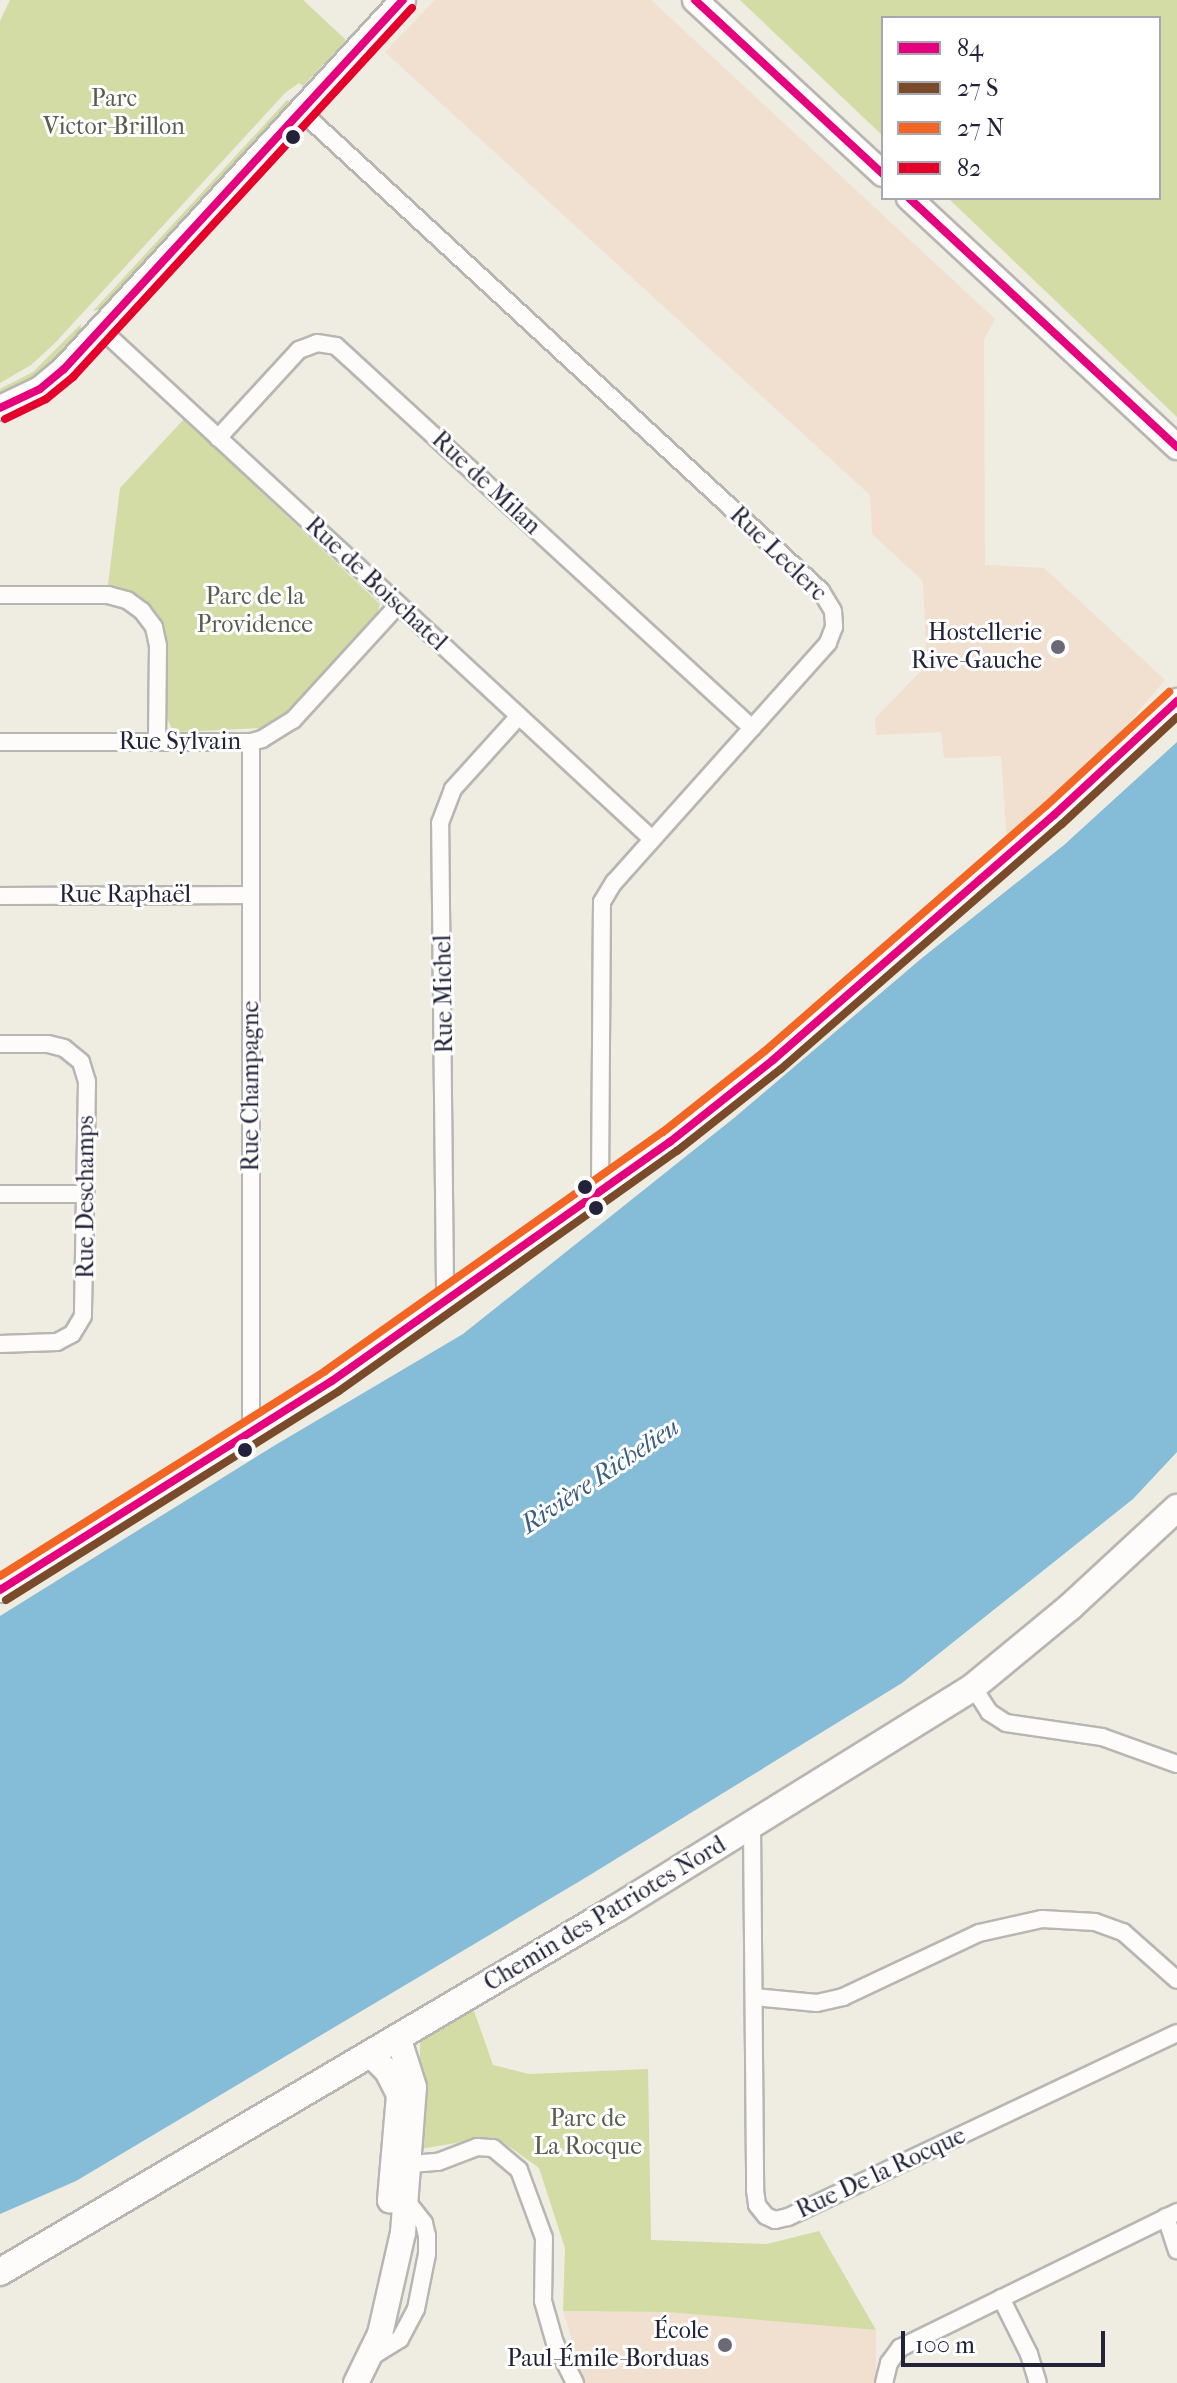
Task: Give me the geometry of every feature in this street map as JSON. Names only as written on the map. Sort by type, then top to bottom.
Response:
[{"type":"main road","name":"Chemin des Patriotes Nord","points":[[0,2272],[752,1826],[973,1687],[1070,1607],[1177,1508]]},
{"type":"street","points":[[0,408],[54,379],[403,0]]},
{"type":"street","points":[[695,0],[881,172]]},
{"type":"street","name":"Rue Leclerc","points":[[302,112],[825,596],[834,616],[830,638],[610,886],[599,914],[600,1178],[607,1189]]},
{"type":"street","points":[[911,200],[1177,447]]},
{"type":"street","name":"Rue de Boischatel","points":[[101,329],[652,839]]},
{"type":"street","name":"Rue de Milan","points":[[218,438],[299,350],[317,343],[336,346],[752,728]]},
{"type":"street","points":[[0,595],[108,595],[127,600],[142,611],[154,627],[158,646],[157,741]]},
{"type":"street","name":"Rue Sylvain","points":[[0,742],[251,742],[282,730],[293,720],[398,605]]},
{"type":"street","points":[[0,1590],[257,1429],[607,1189],[773,1060],[1063,808],[1177,701]]},
{"type":"street","name":"Rue Michel","points":[[452,1298],[445,1287],[440,823],[453,789],[519,716]]},
{"type":"street","name":"Rue Champagne","points":[[251,742],[251,1416],[257,1429]]},
{"type":"street","name":"Rue Raphaël","points":[[0,896],[251,895]]},
{"type":"street","name":"Rue Deschamps","points":[[0,1044],[54,1044],[78,1058],[86,1079],[85,1310],[72,1334],[52,1344],[0,1344]]},
{"type":"street","points":[[0,1194],[86,1194]]},
{"type":"street","points":[[973,1687],[989,1712],[1006,1723],[1102,1737],[1177,1764]]},
{"type":"street","name":"Rue De la Rocque","points":[[752,1826],[755,2190],[761,2212],[775,2220],[1177,2033]]},
{"type":"street","points":[[754,1997],[817,2003],[843,1997],[979,1933],[1042,1919],[1095,1922],[1123,1932],[1177,1980]]},
{"type":"street","points":[[338,2383],[358,2345],[376,2290],[402,2165],[414,2087],[398,2037]]},
{"type":"street","points":[[356,2383],[393,2291],[405,2199],[399,2095],[387,2071],[370,2054]]},
{"type":"street","points":[[402,2165],[438,2162],[477,2147],[493,2148],[519,2170],[544,2238],[543,2301],[555,2343],[575,2383]]},
{"type":"street","points":[[884,2383],[889,2363],[900,2348],[1172,2214],[1177,2250]]},
{"type":"street","points":[[1001,2298],[1029,2354],[1038,2383]]},
{"type":"shaded area","points":[[435,0],[651,0],[995,319],[984,340],[985,565],[1044,568],[1165,680],[1097,760],[1007,842],[1001,756],[944,758],[941,732],[876,735],[875,718],[927,665],[923,581],[872,534],[870,495],[385,52]]},
{"type":"shaded area","name":"École Paul-Émile-Borduas","points":[[563,2311],[667,2312],[876,2330],[876,2383],[580,2383],[578,2359]]},
{"type":"green space","name":"Parc Victor-Brillon","points":[[10,0],[303,0],[346,40],[303,86],[299,83],[285,93],[54,344],[31,365],[0,383],[0,21]]},
{"type":"green space","points":[[740,0],[1177,0],[1177,417],[950,200],[1161,200],[1161,16],[881,16],[881,134]]},
{"type":"green space","points":[[287,100],[293,102],[103,309],[93,311]]},
{"type":"green space","points":[[81,324],[80,333],[38,374],[0,396],[0,389],[33,372]]},
{"type":"green space","name":"Parc de la Providence","points":[[184,419],[380,604],[376,617],[289,711],[261,728],[179,732],[172,729],[167,718],[164,631],[144,601],[108,585],[120,488]]},
{"type":"green space","name":"Parc de La Rocque","points":[[473,2008],[493,2065],[529,2074],[648,2069],[651,2240],[767,2244],[819,2231],[876,2330],[667,2312],[563,2311],[565,2248],[539,2168],[504,2143],[486,2138],[420,2149],[420,2042]]},
{"type":"water","name":"Rivière Richelieu","points":[[1177,742],[1177,1452],[1133,1499],[902,1683],[585,1878],[76,2181],[0,2214],[0,1616],[272,1447],[463,1334],[734,1118],[922,958],[1064,845]]},
{"type":"transit line","name":"84","points":[[0,408],[40,389],[64,369],[403,0]]},
{"type":"transit line","name":"84","points":[[695,0],[881,172]]},
{"type":"transit line","name":"82","points":[[5,419],[46,399],[73,377],[412,8]]},
{"type":"transit line","name":"84","points":[[911,200],[1177,447]]},
{"type":"transit line","points":[[0,1576],[325,1371],[663,1132],[765,1051],[1046,806],[1169,692]]},
{"type":"transit line","name":"84","points":[[0,1590],[332,1381],[670,1142],[773,1060],[1054,815],[1177,701]]},
{"type":"transit line","points":[[6,1600],[339,1391],[677,1151],[781,1069],[1062,824],[1177,717]]},
{"type":"place","name":"Hostellerie Rive-Gauche","points":[[1058,647]]},
{"type":"place","name":"École Paul-Émile-Borduas","points":[[725,2345]]}]
